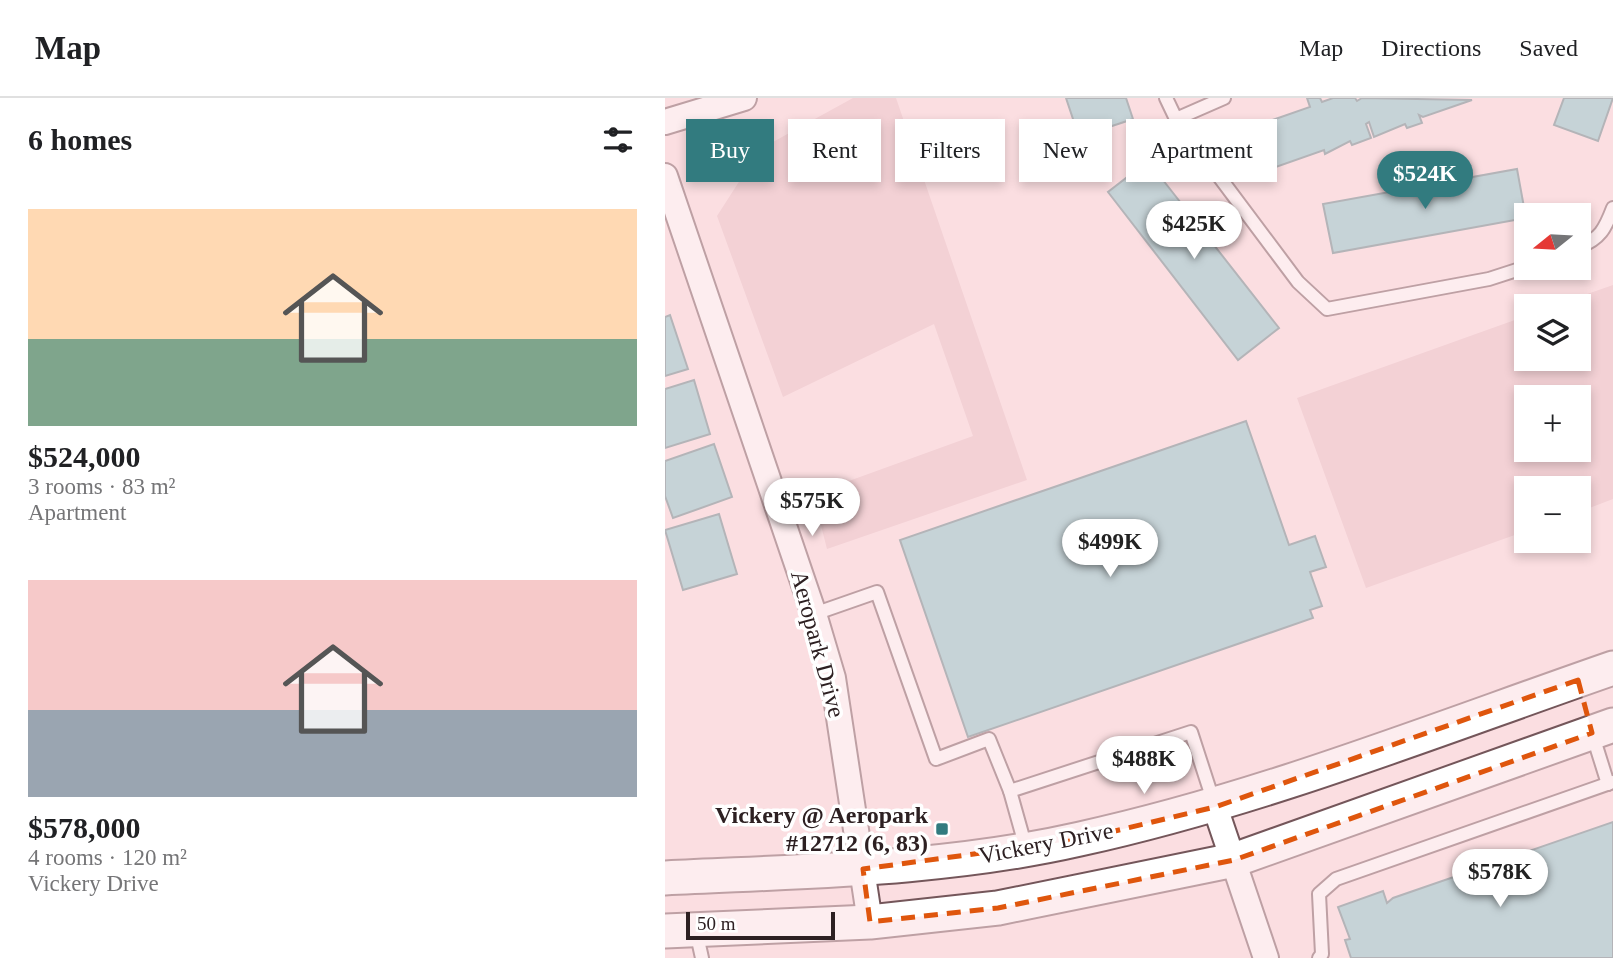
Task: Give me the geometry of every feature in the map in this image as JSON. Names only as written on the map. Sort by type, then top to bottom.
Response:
[{"type":"main road","name":"Vickery Drive","points":[[665,878],[927,864],[1077,840],[1215,807],[1613,668]]},
{"type":"main road","points":[[688,940],[998,908],[1234,860],[1602,729],[1578,680]]},
{"type":"street","points":[[665,122],[744,98]]},
{"type":"street","name":"Aeropark Drive","points":[[665,176],[814,614],[833,678],[870,922]]},
{"type":"street","points":[[1215,807],[1266,958]]},
{"type":"lane","points":[[1166,98],[1176,119],[1224,98]]},
{"type":"lane","points":[[1224,182],[1299,282],[1327,309],[1489,279],[1514,271]]},
{"type":"lane","points":[[1591,242],[1603,232],[1613,208]]},
{"type":"lane","points":[[814,614],[877,592],[936,759],[989,739],[1010,792],[1026,848]]},
{"type":"lane","points":[[1319,958],[1322,954],[1318,894],[1336,879],[1611,783],[1602,729]]},
{"type":"lane","points":[[1010,792],[1191,732],[1215,807]]},
{"type":"highlighted area","points":[[1578,680],[1592,733],[1234,860],[998,908],[870,922],[863,869],[1077,840],[1215,807]]},
{"type":"shaded area","points":[[853,98],[896,98],[903,119],[895,119],[895,182],[925,182],[1027,480],[827,549],[813,494],[973,436],[934,324],[783,397],[717,216],[739,182],[774,182],[774,141],[788,134],[788,182],[881,182],[881,119],[815,119]]},
{"type":"shaded area","points":[[1613,285],[1613,499],[1591,507],[1591,476],[1514,476],[1514,535],[1366,588],[1297,398],[1514,320],[1514,371],[1591,371],[1591,294],[1587,294]]},
{"type":"building","points":[[1066,98],[1126,98],[1133,119],[1126,119],[1112,126],[1112,119],[1073,119]]},
{"type":"building","points":[[1307,98],[1320,98],[1322,102],[1333,98],[1355,98],[1357,101],[1362,98],[1472,100],[1423,117],[1419,115],[1422,123],[1407,128],[1405,124],[1374,137],[1369,122],[1366,124],[1371,138],[1352,145],[1350,141],[1325,154],[1324,150],[1277,167],[1275,119],[1310,107]]},
{"type":"building","points":[[1564,98],[1613,98],[1598,141],[1554,125]]},
{"type":"building","points":[[1517,169],[1523,203],[1514,203],[1514,220],[1333,253],[1323,204]]},
{"type":"building","points":[[1126,178],[1126,182],[1164,182],[1279,328],[1238,360],[1108,192]]},
{"type":"building","points":[[670,315],[688,369],[665,376],[665,317]]},
{"type":"building","points":[[694,380],[710,434],[665,448],[665,389]]},
{"type":"building","points":[[1246,421],[1289,545],[1315,536],[1326,567],[1310,572],[1322,606],[1310,610],[1313,618],[968,737],[900,540]]},
{"type":"building","points":[[714,444],[732,497],[673,518],[665,496],[665,461]]},
{"type":"building","points":[[719,514],[737,574],[683,590],[665,530]]},
{"type":"building","points":[[1613,822],[1613,958],[1351,958],[1345,940],[1350,939],[1338,907],[1383,891],[1387,903],[1393,898]]},
{"type":"place","name":"Vickery @ Aeropark #12712 (6, 83)","points":[[942,829]]}]
